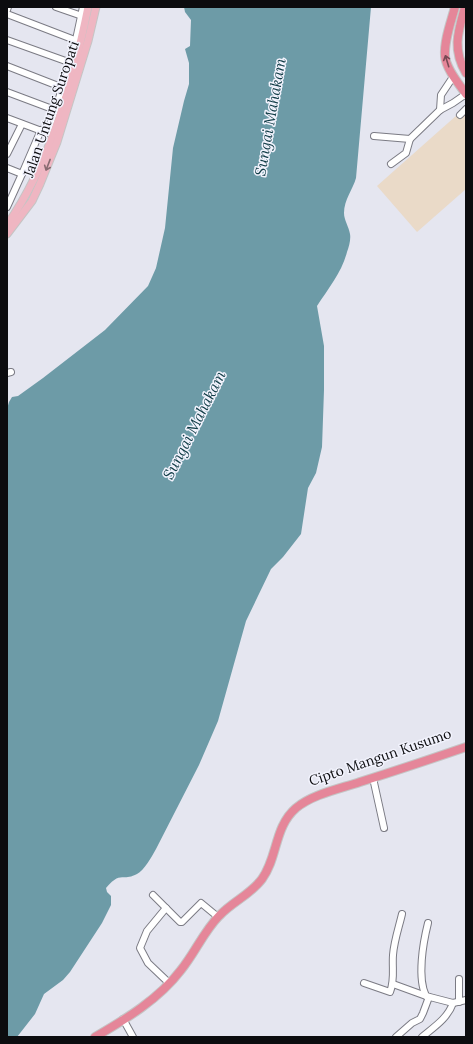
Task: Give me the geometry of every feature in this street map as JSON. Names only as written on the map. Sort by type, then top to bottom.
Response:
[{"type":"highway","points":[[455,7],[446,43],[445,57],[453,77],[466,94]]},
{"type":"highway","points":[[464,9],[458,41],[458,56],[466,73]]},
{"type":"highway","name":"Cipto Mangun Kusumo","points":[[95,1037],[150,1001],[182,969],[218,917],[242,897],[249,894],[266,873],[282,827],[295,809],[302,803],[325,793],[373,778],[466,742]]},
{"type":"highway","name":"Cipto Mangun Kusumo","points":[[242,897],[244,892],[262,871],[281,816],[292,804],[322,789],[466,747]]},
{"type":"main road","name":"Jalan Untung Suropati","points":[[7,225],[22,202],[37,171],[47,133],[73,64],[88,7]]},
{"type":"main road","name":"Jalan Untung Suropati","points":[[7,234],[32,201],[57,142],[83,59],[93,24],[96,7]]},
{"type":"street","points":[[56,7],[82,16]]},
{"type":"street","points":[[7,14],[79,41],[83,7]]},
{"type":"street","points":[[7,40],[73,64]]},
{"type":"street","points":[[7,66],[65,88],[47,133],[22,174],[7,207]]},
{"type":"street","points":[[440,110],[441,95],[453,77]]},
{"type":"street","points":[[7,92],[55,110]]},
{"type":"street","points":[[391,164],[406,153],[410,139],[440,110],[466,94]]},
{"type":"street","points":[[460,115],[466,109]]},
{"type":"street","points":[[7,118],[47,133]]},
{"type":"street","points":[[7,154],[22,124]]},
{"type":"street","points":[[374,136],[410,139]]},
{"type":"street","points":[[7,168],[22,174]]},
{"type":"street","points":[[373,778],[384,828]]},
{"type":"street","points":[[153,895],[180,922],[182,922],[201,903],[218,917]]},
{"type":"street","points":[[166,908],[147,931],[140,948],[148,963],[169,983]]},
{"type":"street","points":[[364,983],[390,992],[393,984],[393,953],[402,914]]},
{"type":"street","points":[[396,1037],[412,1023],[420,1019],[428,996],[422,985],[422,976],[423,945],[428,923]]},
{"type":"street","points":[[422,1037],[442,1020],[456,1003],[459,978]]},
{"type":"street","points":[[393,984],[428,996],[456,1003],[466,1000]]},
{"type":"street","points":[[123,1020],[133,1037]]},
{"type":"shaded area","points":[[466,107],[466,189],[417,232],[377,186]]},
{"type":"water","name":"Sungai Mahakam","points":[[184,7],[371,7],[356,178],[344,208],[344,216],[350,234],[350,243],[345,259],[338,273],[317,306],[324,346],[322,447],[316,473],[308,488],[301,534],[283,557],[271,569],[246,621],[218,721],[199,765],[156,849],[148,863],[140,872],[132,876],[115,879],[106,888],[107,892],[111,896],[111,905],[102,923],[70,972],[63,980],[44,994],[35,1014],[17,1037],[7,1037],[7,409],[12,397],[18,396],[43,378],[105,330],[148,286],[156,268],[165,228],[173,148],[189,84],[189,63],[185,49],[190,46],[191,20],[185,12]]}]
